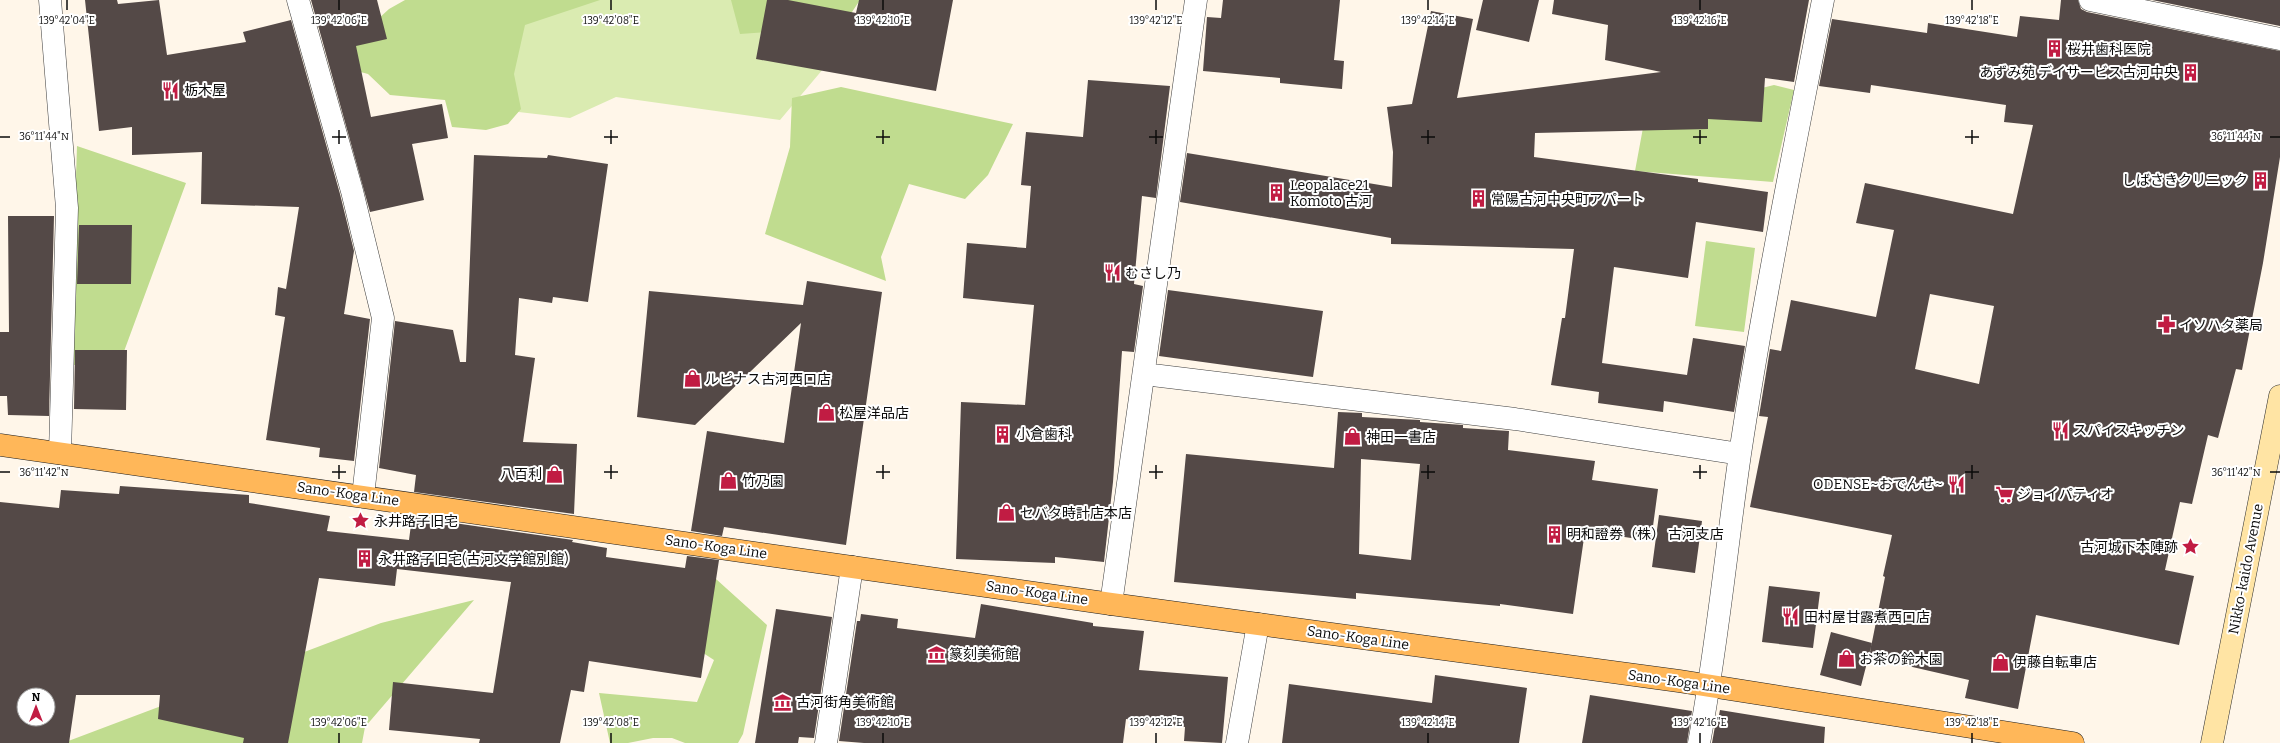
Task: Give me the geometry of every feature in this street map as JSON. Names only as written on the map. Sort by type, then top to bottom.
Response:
[{"type":"main road","name":"Nikko-kaido Avenue","points":[[2212,743],[2272,478],[2280,396]]},
{"type":"main road","name":"Sano-Koga Line","points":[[0,445],[1111,604],[1710,686],[2073,743]]},
{"type":"street","points":[[50,0],[67,208],[60,453]]},
{"type":"street","points":[[298,0],[352,191],[383,318],[363,496]]},
{"type":"street","points":[[1111,604],[1196,0]]},
{"type":"street","points":[[1699,743],[1710,686],[1740,454],[1766,301],[1822,0]]},
{"type":"street","points":[[2090,0],[2280,39]]},
{"type":"street","points":[[1144,374],[1515,419],[1740,454]]},
{"type":"street","points":[[826,743],[852,567]]},
{"type":"street","points":[[1237,743],[1258,624]]},
{"type":"green space","points":[[405,0],[600,0],[525,25],[514,74],[521,109],[508,124],[486,130],[452,127],[445,100],[390,95],[368,74],[346,68],[353,42],[389,9]]},
{"type":"green space","points":[[520,0],[771,0],[829,62],[780,120],[616,97],[570,118],[477,107]]},
{"type":"green space","points":[[731,0],[860,0],[842,27],[740,34]]},
{"type":"green space","points":[[1774,85],[1794,90],[1773,182],[1635,171],[1645,117]]},
{"type":"green space","points":[[841,87],[1013,124],[988,175],[965,199],[909,184],[881,257],[886,281],[765,234],[790,147],[792,98]]},
{"type":"green space","points":[[77,146],[186,183],[119,365],[70,365]]},
{"type":"green space","points":[[1706,241],[1755,248],[1744,332],[1695,326]]},
{"type":"green space","points":[[716,579],[767,625],[743,734],[738,743],[685,743],[672,738],[653,738],[628,743],[610,743],[599,693],[697,702],[714,660],[680,638]]},
{"type":"green space","points":[[474,600],[365,727],[362,743],[63,743],[381,623]]},
{"type":"building","points":[[85,0],[117,0],[118,4],[159,0],[167,55],[246,42],[243,32],[291,20],[340,194],[354,251],[344,314],[370,319],[354,461],[319,457],[320,448],[266,440],[285,317],[275,315],[278,287],[286,289],[299,207],[201,204],[202,152],[132,155],[132,127],[99,131]]},
{"type":"building","points":[[311,0],[377,0],[387,39],[356,46],[371,117],[442,104],[448,138],[412,144],[424,200],[370,212]]},
{"type":"building","points":[[767,0],[788,0],[856,13],[859,0],[953,0],[936,91],[756,59]]},
{"type":"building","points":[[1223,0],[1340,0],[1334,60],[1344,61],[1342,89],[1280,83],[1280,78],[1203,71],[1207,17],[1221,18]]},
{"type":"building","points":[[1483,0],[1539,0],[1529,42],[1476,30]]},
{"type":"building","points":[[1554,0],[1809,0],[1794,82],[1765,78],[1762,122],[1708,119],[1708,129],[1535,133],[1534,157],[1698,179],[1698,182],[1768,192],[1763,232],[1696,222],[1688,278],[1614,267],[1602,363],[1687,375],[1693,338],[1745,346],[1734,412],[1664,401],[1663,412],[1598,403],[1599,392],[1551,385],[1562,318],[1565,318],[1574,249],[1391,244],[1391,238],[1180,202],[1187,153],[1392,187],[1393,152],[1387,107],[1412,104],[1431,11],[1473,19],[1457,98],[1661,72],[1605,60],[1608,25],[1552,14]]},
{"type":"building","points":[[2061,0],[2078,0],[2081,9],[2087,12],[2280,51],[2280,157],[2263,263],[2242,370],[2236,369],[2218,438],[2208,435],[2192,504],[2180,502],[2165,570],[2194,576],[2179,645],[2036,615],[2018,709],[1965,698],[1969,680],[1869,657],[1885,577],[1883,576],[1892,535],[1750,507],[1768,417],[1759,416],[1770,349],[1781,351],[1791,300],[1876,317],[1894,230],[1856,223],[1865,183],[2013,214],[2033,125],[2004,122],[2006,105],[1871,85],[1870,93],[1819,86],[1832,19],[1927,33],[1928,23],[2017,37],[2020,16],[2059,20]],"holes":[[[1930,294],[1994,306],[1979,384],[1915,369]]]},
{"type":"building","points":[[2152,0],[2280,0],[2280,26]]},
{"type":"building","points":[[1088,80],[1170,86],[1156,198],[1142,196],[1134,284],[1143,286],[1134,352],[1122,351],[1113,482],[1104,562],[1055,557],[1055,563],[956,559],[961,402],[1025,405],[1034,305],[963,298],[967,243],[1026,248],[1031,186],[1021,185],[1026,132],[1083,137]]},
{"type":"building","points":[[474,155],[547,158],[548,155],[608,164],[588,302],[553,297],[552,303],[519,298],[515,355],[535,358],[523,442],[577,444],[574,514],[414,492],[416,475],[379,468],[395,321],[453,330],[460,362],[466,362]]},
{"type":"building","points":[[8,216],[54,216],[49,416],[8,415],[7,396],[0,396],[0,332],[9,332]]},
{"type":"building","points":[[79,225],[132,225],[131,284],[77,284]]},
{"type":"building","points":[[807,281],[882,292],[846,545],[724,527],[722,536],[691,531],[707,431],[784,443],[801,323],[695,425],[637,417],[649,291],[803,305]]},
{"type":"building","points":[[1168,290],[1323,311],[1313,377],[1159,356]]},
{"type":"building","points":[[75,350],[127,350],[126,410],[74,409]]},
{"type":"building","points":[[1338,412],[1362,413],[1362,417],[1420,420],[1420,422],[1463,425],[1463,428],[1509,431],[1508,450],[1595,461],[1592,480],[1658,489],[1651,541],[1585,531],[1573,614],[1500,604],[1500,606],[1356,593],[1356,599],[1174,582],[1186,454],[1334,468]],"holes":[[[1361,459],[1420,464],[1411,560],[1359,554]]]},
{"type":"building","points":[[120,486],[249,495],[249,503],[330,516],[327,531],[409,540],[412,517],[573,540],[572,542],[607,548],[606,557],[685,568],[687,556],[719,560],[701,678],[589,661],[584,692],[571,690],[560,743],[479,743],[480,739],[389,730],[393,682],[493,693],[511,582],[397,569],[395,586],[319,578],[288,743],[243,743],[244,738],[158,719],[160,695],[76,695],[69,743],[0,743],[0,502],[59,508],[61,490],[119,494]]},
{"type":"building","points":[[1659,515],[1702,521],[1695,573],[1652,567]]},
{"type":"building","name":"田村屋甘露煮西口店","points":[[1769,586],[1820,592],[1813,648],[1762,642]]},
{"type":"building","points":[[981,604],[1093,623],[1093,626],[1144,631],[1139,670],[1228,677],[1222,743],[1184,741],[1185,727],[1126,719],[1123,743],[864,743],[839,741],[857,621],[860,621],[861,614],[898,619],[897,628],[975,638]]},
{"type":"building","points":[[776,609],[832,617],[814,738],[799,737],[798,743],[755,743]]},
{"type":"building","name":"お茶の鈴木園","points":[[1831,632],[1872,643],[1861,686],[1820,675]]},
{"type":"building","points":[[1435,675],[1527,688],[1519,743],[1282,743],[1289,684],[1432,703]]},
{"type":"building","points":[[1590,695],[1692,711],[1687,743],[1582,743]]},
{"type":"building","points":[[1720,710],[1825,727],[1824,743],[1712,743],[1717,715],[1719,715]]},
{"type":"place","name":"桜井歯科医院","points":[[2054,49]]},
{"type":"place","name":"あずみ苑 デイサービス古河中央","points":[[2191,72]]},
{"type":"place","name":"栃木屋","points":[[171,90]]},
{"type":"place","name":"しばさきクリニック","points":[[2261,180]]},
{"type":"place","name":"Leopalace21 Komoto 古河","points":[[1277,193]]},
{"type":"place","name":"常陽古河中央町アパート","points":[[1478,199]]},
{"type":"place","name":"むさし乃","points":[[1112,273]]},
{"type":"place","name":"イソハタ薬局","points":[[2166,325]]},
{"type":"place","name":"ルピナス古河西口店","points":[[692,379]]},
{"type":"place","name":"松屋洋品店","points":[[826,413]]},
{"type":"place","name":"スパイスキッチン","points":[[2060,430]]},
{"type":"place","name":"小倉歯科","points":[[1003,434]]},
{"type":"place","name":"神田一書店","points":[[1353,437]]},
{"type":"place","name":"八百利","points":[[555,474]]},
{"type":"place","name":"竹乃園","points":[[729,481]]},
{"type":"place","name":"ODENSE~おでんせ~","points":[[1956,484]]},
{"type":"place","name":"ジョイパティオ","points":[[2004,494]]},
{"type":"place","name":"セバタ時計店本店","points":[[1007,513]]},
{"type":"place","name":"永井路子旧宅","points":[[361,521]]},
{"type":"place","name":"明和證券（株） 古河支店","points":[[1554,534]]},
{"type":"place","name":"古河城下本陣跡","points":[[2191,547]]},
{"type":"place","name":"永井路子旧宅(古河文学館別館)","points":[[365,559]]},
{"type":"place","name":"田村屋甘露煮西口店","points":[[1791,617]]},
{"type":"place","name":"篆刻美術館","points":[[936,654]]},
{"type":"place","name":"お茶の鈴木園","points":[[1846,659]]},
{"type":"place","name":"伊藤自転車店","points":[[2000,662]]},
{"type":"place","name":"古河街角美術館","points":[[783,702]]}]
